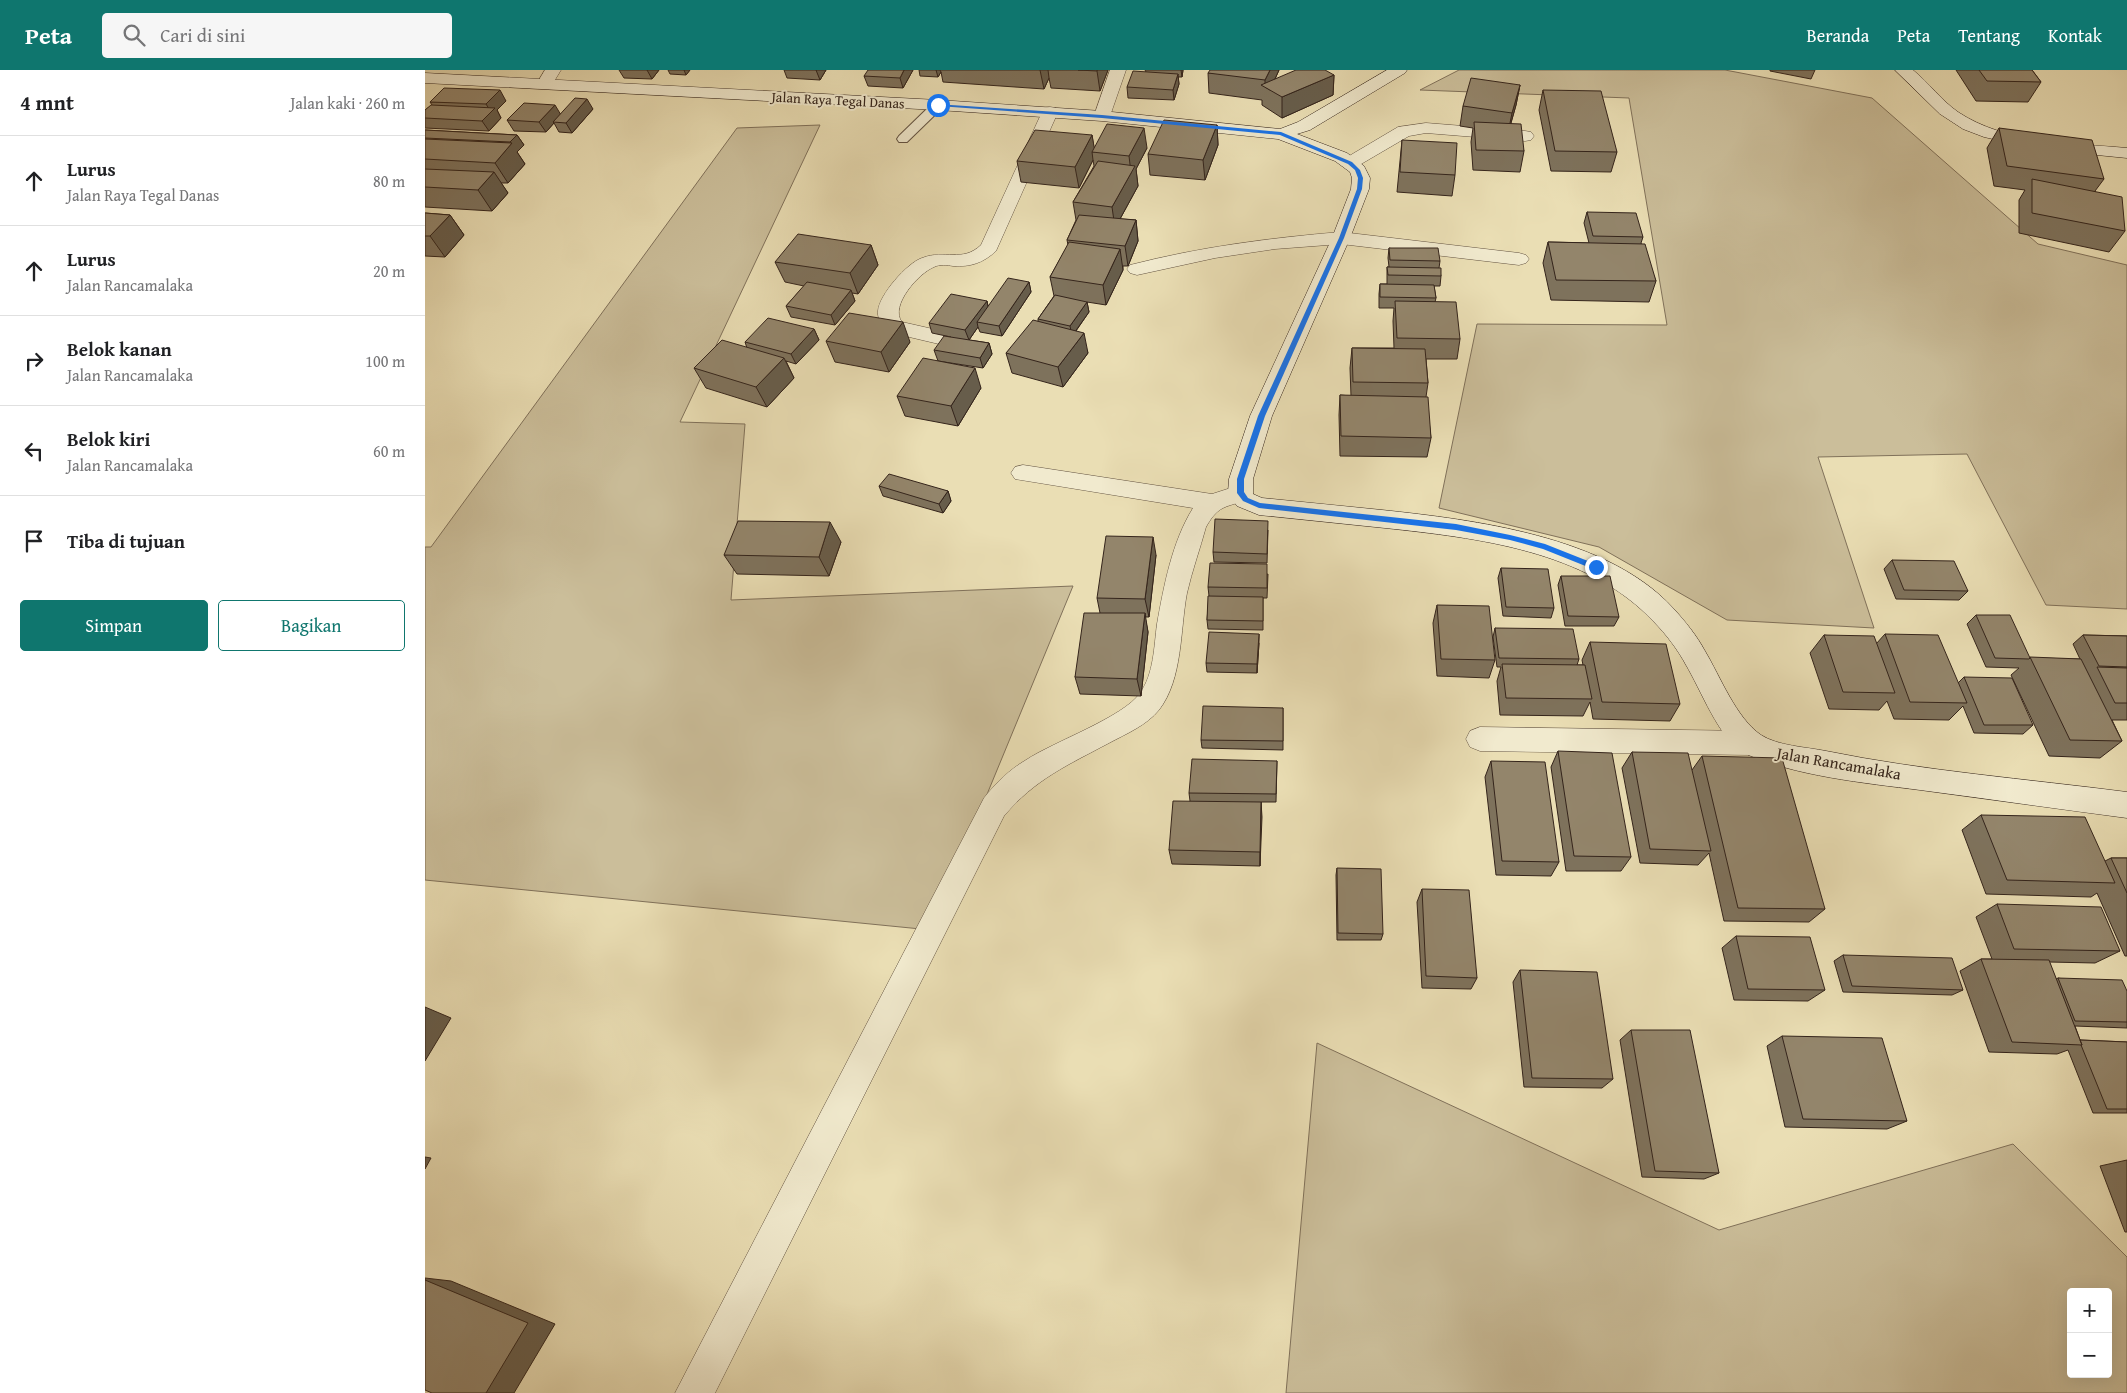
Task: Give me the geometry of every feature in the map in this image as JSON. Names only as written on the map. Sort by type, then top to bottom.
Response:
[{"type":"street","points":[[543,85],[553,70]]},
{"type":"street","points":[[1102,116],[1118,70]]},
{"type":"street","points":[[1288,136],[1399,70]]},
{"type":"street","points":[[1903,70],[1937,104],[1967,124],[2007,137],[2040,144],[2127,153]]},
{"type":"street","name":"Jalan Raya Tegal Danas","points":[[425,78],[1049,112],[1288,136]]},
{"type":"street","points":[[939,337],[895,327],[889,319],[888,308],[898,289],[925,262],[937,259],[969,261],[984,253],[989,247],[1049,112]]},
{"type":"street","points":[[1346,160],[1404,131],[1426,128],[1525,136]]},
{"type":"street","points":[[694,1393],[994,807],[1010,788],[1036,768],[1123,722],[1143,709],[1151,700],[1163,673],[1175,592],[1194,526],[1203,512],[1227,498],[1241,479],[1261,416],[1341,238],[1360,189],[1361,178],[1358,170],[1346,160],[1288,136]]},
{"type":"street","points":[[1137,268],[1266,244],[1341,238],[1519,259]]},
{"type":"street","points":[[1023,473],[1227,498]]},
{"type":"street","name":"Jalan Rancamalaka","points":[[1227,498],[1245,500],[1259,506],[1456,527],[1510,537],[1545,547],[1596,567],[1636,590],[1664,615],[1694,655],[1732,724],[1751,743],[1777,753],[1860,770],[2127,805]]},
{"type":"street","points":[[1481,739],[1751,743]]},
{"type":"lane","points":[[903,139],[938,105]]},
{"type":"shaded area","points":[[1459,70],[1725,70],[1872,98],[2038,244],[2127,265],[2127,609],[2046,605],[1967,454],[1818,457],[1874,628],[1727,620],[1599,547],[1439,508],[1477,324],[1667,325],[1629,98],[1420,90]]},
{"type":"shaded area","points":[[820,125],[680,422],[745,424],[731,600],[1073,586],[931,930],[425,880],[425,547],[431,547],[737,128]]},
{"type":"shaded area","points":[[1317,1043],[1719,1230],[2013,1144],[2127,1257],[2127,1393],[1286,1393]]},
{"type":"building","points":[[868,70],[904,70],[900,78],[864,76]]},
{"type":"building","points":[[1210,70],[1270,70],[1265,80],[1208,73]]},
{"type":"building","points":[[1296,70],[1325,70],[1334,75],[1282,97],[1261,85]]},
{"type":"building","points":[[1979,70],[2032,70],[2041,82],[1987,81]]},
{"type":"building","points":[[1133,71],[1178,74],[1173,90],[1127,87]]},
{"type":"building","points":[[1471,78],[1520,85],[1512,113],[1463,106]]},
{"type":"building","points":[[444,88],[500,90],[486,104],[430,102]]},
{"type":"building","points":[[1543,90],[1601,91],[1617,152],[1555,151]]},
{"type":"building","points":[[575,98],[587,99],[566,123],[553,122]]},
{"type":"building","points":[[524,103],[555,105],[539,122],[507,120]]},
{"type":"building","points":[[431,105],[495,108],[482,121],[425,118],[425,110]]},
{"type":"building","points":[[1164,120],[1217,125],[1203,160],[1148,154]]},
{"type":"building","points":[[1474,122],[1521,124],[1524,151],[1476,150]]},
{"type":"building","points":[[1107,124],[1144,128],[1129,156],[1092,152]]},
{"type":"building","points":[[1999,128],[2092,140],[2104,179],[2007,166]]},
{"type":"building","points":[[425,130],[517,135],[510,142],[425,138]]},
{"type":"building","points":[[1035,130],[1092,135],[1075,167],[1017,161]]},
{"type":"building","points":[[425,139],[512,143],[495,163],[425,159]]},
{"type":"building","points":[[1402,140],[1457,143],[1455,175],[1400,172]]},
{"type":"building","points":[[1098,161],[1135,166],[1112,207],[1073,202]]},
{"type":"building","points":[[425,169],[494,172],[478,190],[425,187]]},
{"type":"building","points":[[2032,179],[2122,197],[2125,231],[2032,213]]},
{"type":"building","points":[[1587,212],[1636,213],[1643,237],[1593,236]]},
{"type":"building","points":[[425,213],[450,215],[430,236],[425,236]]},
{"type":"building","points":[[1079,215],[1136,220],[1125,246],[1067,240]]},
{"type":"building","points":[[798,234],[871,245],[850,273],[775,262]]},
{"type":"building","points":[[1069,242],[1120,249],[1103,285],[1050,277]]},
{"type":"building","points":[[1548,242],[1645,244],[1656,281],[1556,280]]},
{"type":"building","points":[[1389,248],[1438,248],[1440,261],[1390,260]]},
{"type":"building","points":[[1387,267],[1441,268],[1441,276],[1388,275]]},
{"type":"building","points":[[1008,278],[1029,282],[999,326],[977,322]]},
{"type":"building","points":[[807,282],[851,290],[831,315],[786,306]]},
{"type":"building","points":[[1380,284],[1434,285],[1436,298],[1380,297]]},
{"type":"building","points":[[951,294],[987,301],[965,330],[929,323]]},
{"type":"building","points":[[1055,295],[1087,302],[1070,326],[1038,319]]},
{"type":"building","points":[[1395,301],[1456,302],[1460,339],[1397,338]]},
{"type":"building","points":[[849,313],[903,322],[881,352],[826,341]]},
{"type":"building","points":[[768,318],[814,329],[791,354],[745,342]]},
{"type":"building","points":[[1033,320],[1084,333],[1058,367],[1006,353]]},
{"type":"building","points":[[944,336],[989,343],[980,358],[934,350]]},
{"type":"building","points":[[722,340],[784,358],[756,387],[694,368]]},
{"type":"building","points":[[1352,348],[1425,349],[1428,383],[1353,382]]},
{"type":"building","points":[[923,358],[975,368],[951,406],[897,396]]},
{"type":"building","points":[[1340,395],[1428,397],[1431,438],[1341,436]]},
{"type":"building","points":[[889,474],[948,491],[939,504],[879,486]]},
{"type":"building","points":[[1215,519],[1268,521],[1267,554],[1213,552]]},
{"type":"building","points":[[738,521],[830,522],[819,557],[724,555]]},
{"type":"building","points":[[1106,536],[1153,537],[1145,599],[1097,598]]},
{"type":"building","points":[[1892,560],[1954,561],[1968,591],[1904,590]]},
{"type":"building","points":[[1210,563],[1267,564],[1267,588],[1208,587]]},
{"type":"building","points":[[1501,568],[1548,569],[1554,608],[1506,607]]},
{"type":"building","points":[[1561,576],[1610,576],[1619,617],[1568,616]]},
{"type":"building","points":[[1208,596],[1263,597],[1263,621],[1207,620]]},
{"type":"building","points":[[1437,605],[1489,606],[1495,660],[1441,659]]},
{"type":"building","points":[[1084,613],[1145,613],[1137,679],[1075,677]]},
{"type":"building","points":[[1976,615],[2010,615],[2030,658],[1995,658]]},
{"type":"building","points":[[1495,628],[1573,629],[1579,659],[1499,658]]},
{"type":"building","points":[[1209,632],[1259,634],[1257,664],[1206,663]]},
{"type":"building","points":[[1885,634],[1938,635],[1967,703],[1910,702]]},
{"type":"building","points":[[1824,635],[1874,636],[1895,693],[1843,692]]},
{"type":"building","points":[[2083,635],[2127,636],[2127,667],[2099,666]]},
{"type":"building","points":[[1590,642],[1666,644],[1680,704],[1602,702]]},
{"type":"building","points":[[2030,657],[2081,659],[2122,741],[2070,740]]},
{"type":"building","points":[[1502,664],[1585,665],[1592,699],[1506,698]]},
{"type":"building","points":[[2097,667],[2127,668],[2127,703],[2115,703]]},
{"type":"building","points":[[1964,677],[2012,678],[2033,725],[1984,725]]},
{"type":"building","points":[[1203,706],[1283,708],[1283,741],[1201,740]]},
{"type":"building","points":[[1558,751],[1612,753],[1631,857],[1574,856]]},
{"type":"building","points":[[1632,752],[1688,753],[1711,851],[1650,849]]},
{"type":"building","points":[[1702,756],[1782,758],[1825,909],[1738,908]]},
{"type":"building","points":[[1192,759],[1277,761],[1276,794],[1189,793]]},
{"type":"building","points":[[1491,761],[1545,762],[1559,862],[1502,861]]},
{"type":"building","points":[[1173,801],[1261,802],[1260,852],[1169,850]]},
{"type":"building","points":[[1981,815],[2085,817],[2115,883],[2007,880]]},
{"type":"building","points":[[2111,858],[2127,858],[2127,893]]},
{"type":"building","points":[[1337,868],[1381,869],[1383,934],[1338,933]]},
{"type":"building","points":[[1422,889],[1469,890],[1477,978],[1426,976]]},
{"type":"building","points":[[1997,904],[2101,907],[2120,951],[2014,949]]},
{"type":"building","points":[[1736,936],[1810,937],[1825,990],[1748,989]]},
{"type":"building","points":[[1843,955],[1952,958],[1963,990],[1852,986]]},
{"type":"building","points":[[1981,959],[2049,960],[2082,1045],[2012,1042]]},
{"type":"building","points":[[1520,970],[1597,972],[1613,1079],[1532,1078]]},
{"type":"building","points":[[2058,978],[2122,980],[2127,991],[2127,1022],[2075,1021]]},
{"type":"building","points":[[1631,1030],[1690,1030],[1719,1173],[1655,1171]]},
{"type":"building","points":[[1782,1036],[1882,1038],[1907,1121],[1803,1119]]},
{"type":"building","points":[[2080,1040],[2127,1042],[2127,1109],[2107,1109]]},
{"type":"building","points":[[425,1280],[528,1323],[486,1393],[432,1393],[425,1390]]},
{"type":"route","points":[[938,105],[1102,116],[1281,134],[1341,157],[1350,163],[1358,170],[1361,178],[1360,189],[1341,238],[1261,416],[1241,479],[1240,493],[1245,500],[1259,506],[1456,527],[1510,537],[1545,547],[1596,567]]}]
